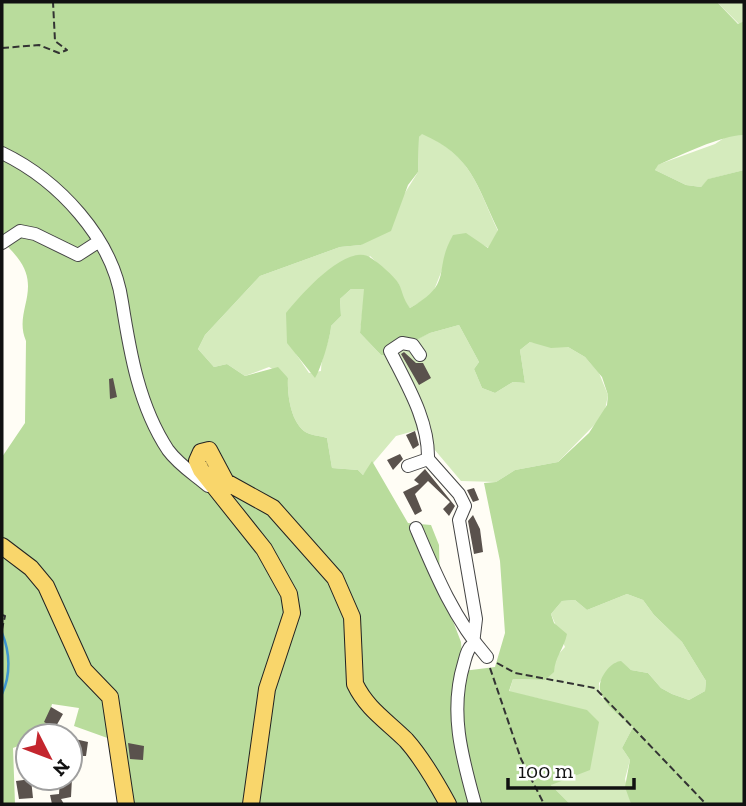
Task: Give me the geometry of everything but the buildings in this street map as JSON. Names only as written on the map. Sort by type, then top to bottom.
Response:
[{"type":"main road","points":[[251,804],[267,689],[292,613],[289,594],[264,549],[197,461],[201,452],[209,450],[226,482],[273,508],[335,578],[352,617],[355,684],[359,694],[369,708],[406,741],[448,804]]},
{"type":"main road","points":[[2,545],[31,568],[46,586],[84,670],[110,697],[127,804]]},
{"type":"street","points":[[2,153],[29,166],[81,212],[104,249],[122,301],[133,359],[146,405],[176,459],[216,489]]},
{"type":"street","points":[[2,243],[20,231],[35,234],[78,255],[98,242]]},
{"type":"street","points":[[420,355],[413,345],[401,342],[390,351],[419,410],[428,445],[428,460],[459,494],[465,506],[459,520],[476,618],[473,644],[469,648],[460,677],[456,704],[460,749],[475,804]]},
{"type":"street","points":[[408,466],[428,460]]},
{"type":"street","points":[[416,528],[437,578],[473,644],[487,657]]},
{"type":"path","points":[[2,48],[39,45],[60,53],[67,50],[55,41],[53,2]]},
{"type":"path","points":[[2,615],[5,616],[2,629]]},
{"type":"path","points":[[487,657],[521,759],[544,804]]},
{"type":"path","points":[[487,657],[515,673],[594,688],[706,804]]},
{"type":"green space","points":[[2,2],[717,2],[738,24],[744,21],[744,135],[701,146],[658,165],[655,170],[686,185],[701,187],[708,179],[744,170],[744,804],[631,804],[625,787],[630,760],[622,748],[633,727],[607,704],[603,697],[600,682],[604,674],[613,664],[621,661],[631,670],[648,673],[661,688],[689,700],[705,691],[706,681],[682,642],[654,615],[643,600],[627,594],[587,610],[575,600],[562,601],[551,614],[554,623],[567,634],[554,672],[545,680],[513,679],[509,691],[587,710],[599,722],[590,770],[551,785],[570,804],[125,804],[113,740],[84,730],[84,722],[75,722],[79,708],[52,704],[47,722],[14,722],[15,804],[2,804],[2,457],[25,423],[26,341],[23,320],[28,290],[24,269],[8,246],[2,242]],"holes":[[[422,134],[452,152],[470,173],[498,230],[488,248],[466,233],[453,235],[438,283],[433,291],[410,308],[399,284],[382,266],[361,255],[349,257],[324,273],[286,313],[287,343],[315,378],[325,353],[331,326],[341,316],[340,299],[351,289],[364,289],[360,333],[381,355],[430,333],[459,325],[479,362],[474,369],[482,388],[495,393],[513,382],[525,383],[520,350],[530,342],[551,348],[568,347],[585,357],[602,377],[608,395],[607,405],[589,433],[558,462],[515,470],[496,482],[484,483],[500,561],[505,633],[495,667],[463,671],[461,642],[440,587],[439,545],[431,525],[408,523],[372,461],[363,475],[358,470],[332,468],[327,438],[304,431],[294,418],[288,393],[288,378],[278,367],[245,376],[227,364],[214,367],[198,349],[205,335],[260,276],[340,247],[361,245],[391,231],[408,185],[418,172],[419,137]]]},
{"type":"green space","points":[[717,2],[744,2],[744,21],[739,24]]},
{"type":"green space","points":[[422,133],[452,151],[477,185],[498,231],[489,248],[479,243],[442,270],[432,295],[410,308],[401,298],[399,284],[370,256],[296,354],[309,373],[321,371],[331,326],[341,316],[340,299],[351,289],[365,289],[360,333],[381,355],[430,333],[459,325],[479,362],[474,369],[482,388],[495,393],[513,382],[525,383],[520,350],[530,342],[568,347],[585,357],[599,373],[608,395],[604,415],[558,462],[515,470],[496,482],[461,481],[418,430],[396,436],[363,475],[358,470],[332,468],[327,438],[304,431],[294,418],[288,393],[288,378],[269,367],[245,376],[227,364],[214,367],[198,349],[205,335],[260,276],[340,247],[361,245],[403,196],[418,172],[419,137]]},
{"type":"green space","points":[[730,134],[744,135],[744,170],[709,179],[701,187],[686,185],[655,170],[657,165],[715,144]]},
{"type":"green space","points":[[627,594],[643,600],[654,615],[682,642],[706,681],[705,691],[689,700],[661,688],[648,673],[631,670],[621,662],[616,662],[599,683],[600,696],[633,727],[622,748],[630,760],[625,779],[631,804],[570,804],[551,785],[594,747],[594,738],[545,700],[509,692],[513,679],[545,680],[555,658],[565,647],[551,614],[562,601],[575,600],[587,610]]},
{"type":"waterway","points":[[2,633],[8,664],[2,694]]}]
